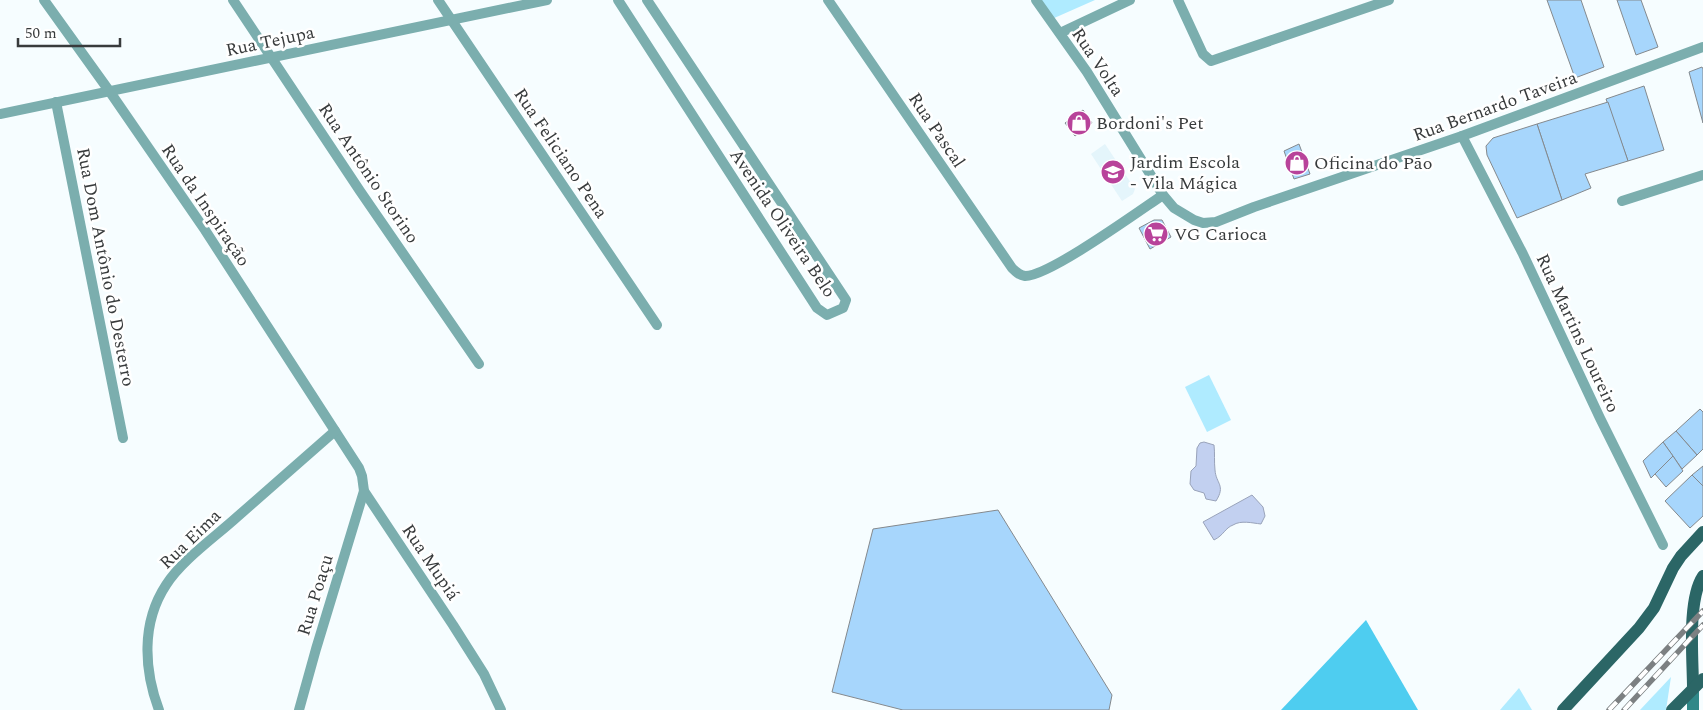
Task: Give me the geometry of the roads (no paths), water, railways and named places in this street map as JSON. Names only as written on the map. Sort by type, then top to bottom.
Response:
[{"type":"main road","points":[[1563,710],[1639,628],[1654,608],[1673,568],[1681,556],[1703,532]]},
{"type":"main road","points":[[1693,710],[1695,598],[1703,576]]},
{"type":"main road","points":[[1672,710],[1703,679]]},
{"type":"street","name":"Rua da Inspiração","points":[[44,0],[110,92],[204,230],[335,431]]},
{"type":"street","name":"Rua Antônio Storino","points":[[233,0],[360,191],[479,364]]},
{"type":"street","name":"Rua Feliciano Pena","points":[[438,0],[657,326]]},
{"type":"street","name":"Rua Tejupa","points":[[0,114],[547,0]]},
{"type":"street","name":"Avenida Oliveira Belo","points":[[618,0],[817,308],[827,315],[843,308],[846,300],[647,0]]},
{"type":"street","name":"Rua Pascal","points":[[828,0],[1012,268],[1021,275],[1035,274],[1054,265],[1163,195]]},
{"type":"street","name":"Rua Volta","points":[[1036,0],[1087,72],[1163,195],[1174,208],[1184,215]]},
{"type":"street","points":[[1060,33],[1130,0]]},
{"type":"street","points":[[1178,0],[1204,54],[1211,61],[1389,0]]},
{"type":"street","name":"Rua Bernardo Taveira","points":[[1184,215],[1204,223],[1216,222],[1254,207],[1462,136],[1703,47]]},
{"type":"street","name":"Rua Dom Antônio do Desterro","points":[[56,102],[123,438]]},
{"type":"street","name":"Rua Martins Loureiro","points":[[1462,136],[1522,254],[1663,545]]},
{"type":"street","points":[[1622,201],[1703,175]]},
{"type":"street","name":"Rua Mupiá","points":[[335,431],[359,468],[364,491],[484,674],[501,710]]},
{"type":"street","name":"Rua Eima","points":[[159,710],[147,666],[147,651],[152,619],[158,600],[166,585],[194,555],[335,431]]},
{"type":"street","name":"Rua Poaçu","points":[[299,710],[364,491]]},
{"type":"railway","points":[[1609,710],[1703,611]]},
{"type":"railway","points":[[1624,710],[1703,625]]},
{"type":"place","name":"Bordoni's Pet","points":[[1079,123]]},
{"type":"place","name":"Oficina do Pão","points":[[1297,163]]},
{"type":"place","name":"Jardim Escola - Vila Mágica","points":[[1113,172]]},
{"type":"place","name":"VG Carioca","points":[[1156,234]]}]
